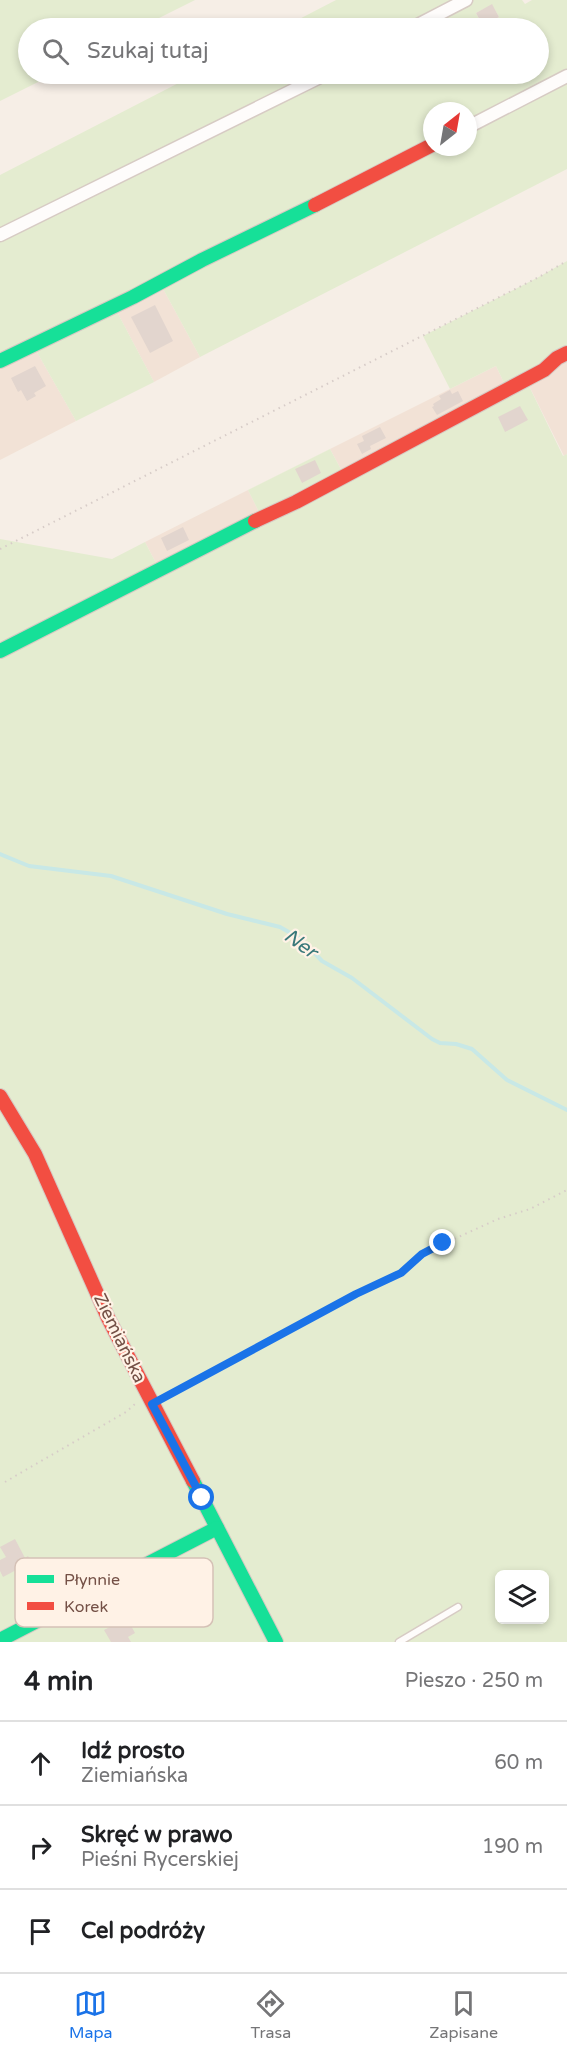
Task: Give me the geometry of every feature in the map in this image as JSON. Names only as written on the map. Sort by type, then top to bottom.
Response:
[{"type":"street","points":[[431,18],[466,0]]},
{"type":"street","points":[[477,122],[567,76]]},
{"type":"street","points":[[0,235],[306,84]]},
{"type":"street","points":[[0,361],[423,150]]},
{"type":"street","points":[[0,651],[88,608],[234,531],[296,502],[544,370],[556,358],[567,353]]},
{"type":"street","name":"Ziemiańska","points":[[0,1096],[35,1154],[108,1318],[276,1642]]},
{"type":"street","points":[[159,1558],[217,1528]]},
{"type":"street","points":[[0,1640],[25,1627]]},
{"type":"lane","points":[[399,1642],[458,1607]]},
{"type":"path","points":[[0,549],[567,261]]},
{"type":"path","points":[[152,1404],[356,1294],[401,1273],[422,1254],[498,1219],[530,1209],[567,1190]]},
{"type":"path","points":[[5,1482],[126,1412],[136,1403],[144,1387]]},
{"type":"shaded area","points":[[161,285],[200,357],[154,382],[115,308]]},
{"type":"shaded area","points":[[34,347],[76,421],[0,460],[0,363]]},
{"type":"shaded area","points":[[567,357],[567,454],[564,456],[527,382]]},
{"type":"shaded area","points":[[496,366],[506,387],[343,473],[330,449]]},
{"type":"shaded area","points":[[248,490],[260,514],[158,567],[145,542]]},
{"type":"green space","points":[[0,0],[195,0],[159,18],[18,18],[18,84],[34,84],[0,101]]},
{"type":"green space","points":[[336,0],[522,0],[525,4],[532,0],[567,0],[567,74],[549,83],[549,18],[497,18],[499,17],[492,5],[476,13],[479,18],[301,18]]},
{"type":"green space","points":[[567,80],[567,169],[200,357],[161,285],[423,153],[423,156],[477,156],[477,126]]},
{"type":"green space","points":[[177,84],[547,84],[477,119],[477,102],[423,102],[423,146],[0,358],[0,175]]},
{"type":"green space","points":[[567,261],[567,350],[506,387],[496,366],[450,389],[423,336]]},
{"type":"green space","points":[[115,308],[154,382],[76,421],[34,347]]},
{"type":"green space","points":[[527,382],[563,456],[567,454],[567,1642],[0,1642],[0,539],[112,559],[145,542],[158,567]]},
{"type":"green space","points":[[330,449],[343,473],[260,514],[248,490]]},
{"type":"building","points":[[492,4],[499,17],[479,18],[476,13]]},
{"type":"building","points":[[155,305],[173,341],[150,353],[131,317]]},
{"type":"building","points":[[35,366],[46,386],[34,393],[36,396],[27,401],[21,390],[18,392],[11,378]]},
{"type":"building","points":[[450,390],[452,394],[458,391],[463,401],[437,415],[432,407],[433,404],[441,399],[439,396]]},
{"type":"building","points":[[520,406],[528,420],[505,432],[498,417]]},
{"type":"building","points":[[380,427],[386,438],[370,446],[371,449],[362,454],[357,444],[364,441],[362,436]]},
{"type":"building","points":[[315,460],[321,473],[302,483],[295,469]]},
{"type":"building","points":[[183,527],[189,540],[167,551],[161,538]]},
{"type":"building","points":[[15,1539],[25,1558],[15,1558],[15,1571],[3,1577],[0,1571],[0,1560],[6,1557],[0,1547]]},
{"type":"building","points":[[110,1627],[132,1627],[135,1633],[128,1637],[131,1642],[111,1642],[104,1630]]},
{"type":"waterway","name":"Ner","points":[[0,854],[29,866],[111,876],[227,914],[280,927],[301,939],[322,961],[352,978],[432,1039],[440,1043],[456,1044],[472,1049],[507,1080],[567,1110]]},
{"type":"traffic: fast","points":[[0,361],[315,205]]},
{"type":"traffic: fast","points":[[0,651],[255,521]]},
{"type":"traffic: fast","points":[[193,1481],[276,1642]]},
{"type":"traffic: fast","points":[[159,1558],[217,1528]]},
{"type":"traffic: fast","points":[[0,1640],[25,1627]]},
{"type":"traffic: jam","points":[[315,205],[423,150]]},
{"type":"traffic: jam","points":[[255,521],[296,502],[544,370],[557,358],[567,353]]},
{"type":"traffic: jam","points":[[0,1096],[35,1154],[108,1318],[193,1481]]},
{"type":"route","points":[[202,1498],[152,1404],[356,1294],[401,1273],[422,1254],[443,1243]]}]
